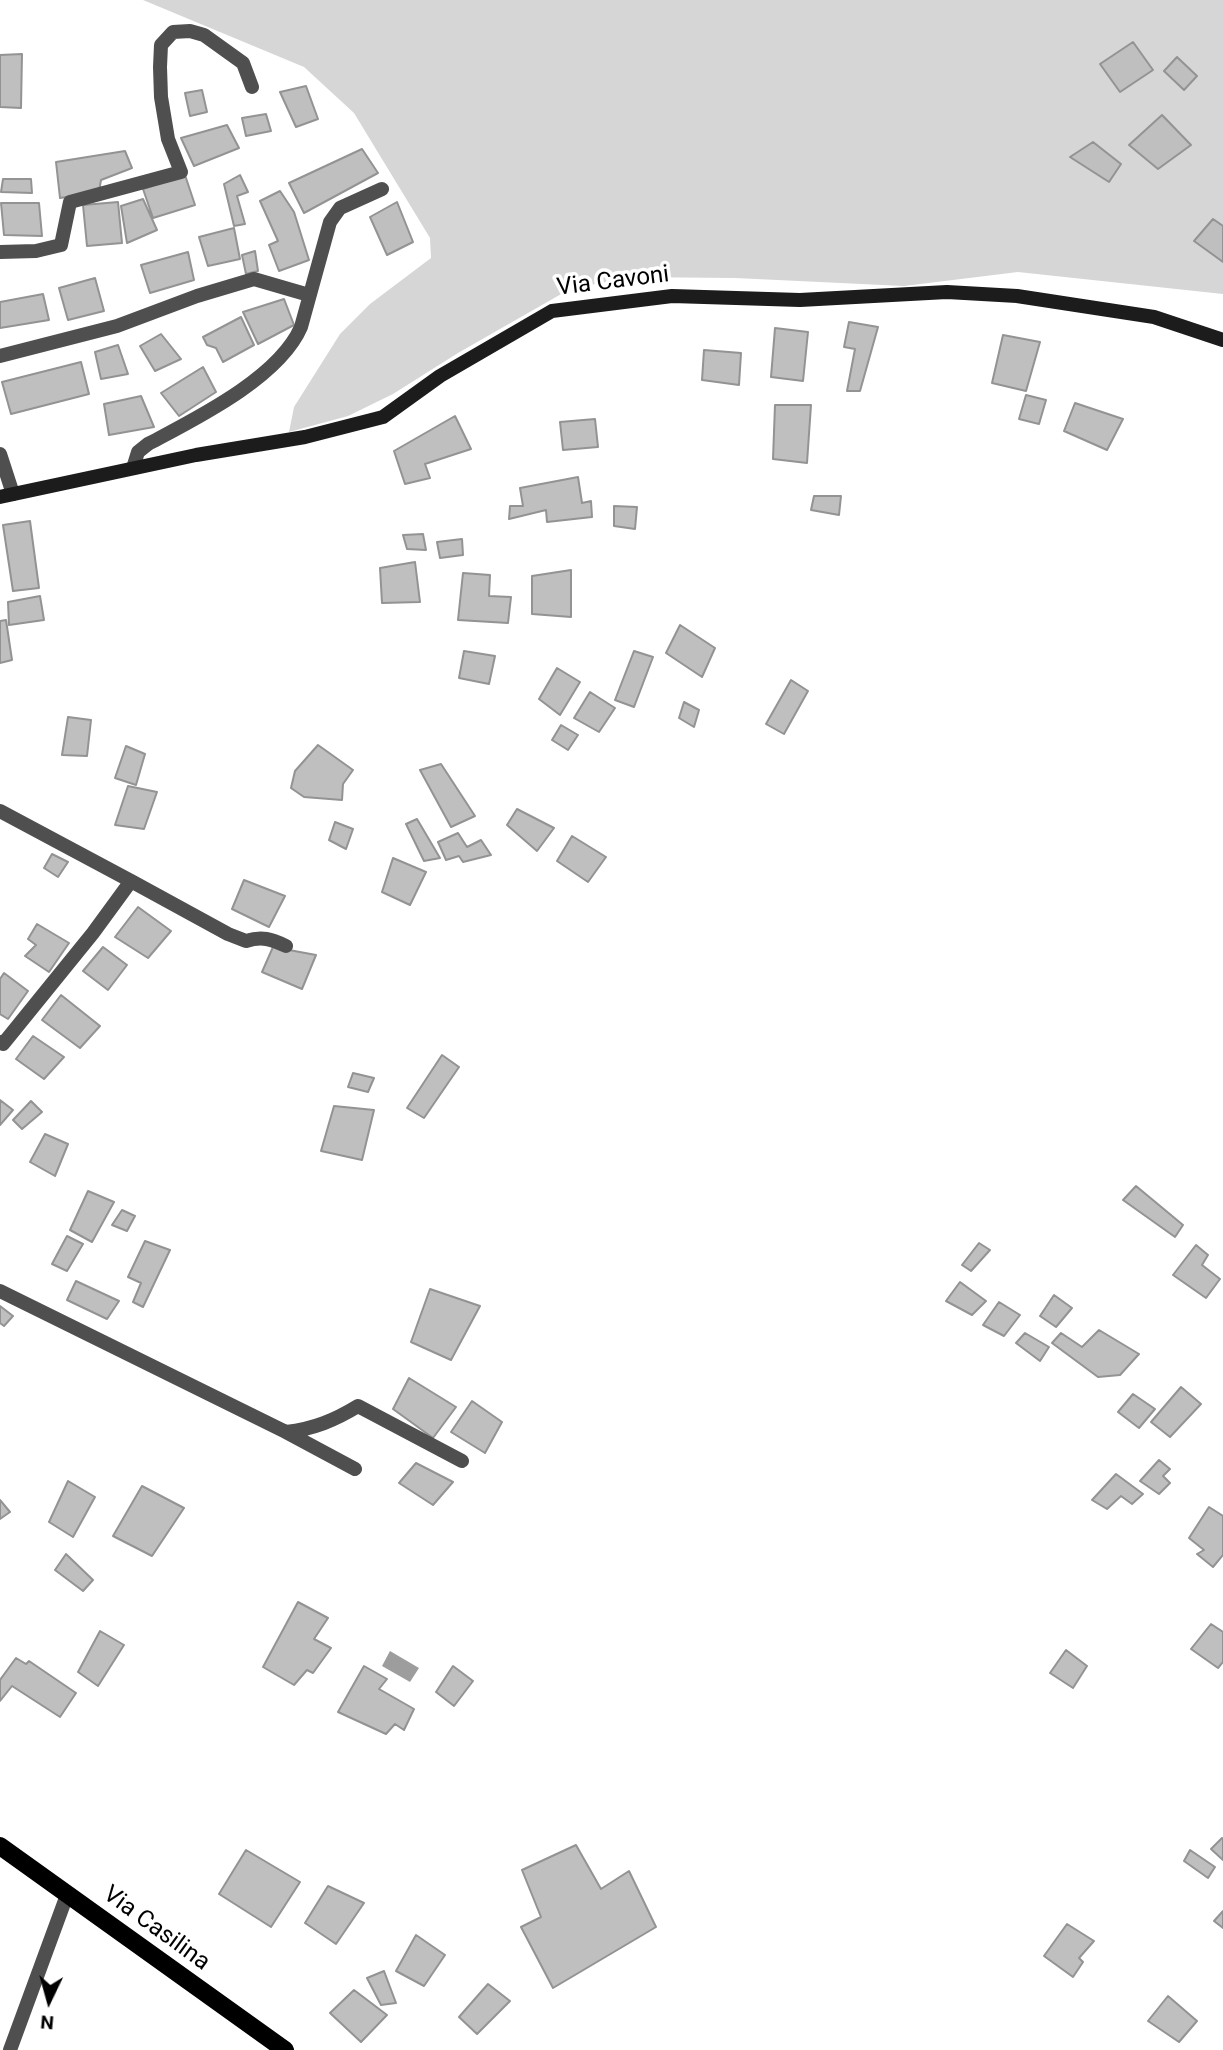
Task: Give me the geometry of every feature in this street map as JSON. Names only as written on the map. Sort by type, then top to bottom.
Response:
[{"type":"main road","name":"Via Casilina","points":[[0,1846],[285,2050]]},
{"type":"street","points":[[0,252],[36,251],[61,245],[70,202],[181,172],[168,139],[161,97],[161,45],[173,32],[190,31],[204,35],[243,63],[252,88]]},
{"type":"street","points":[[132,468],[138,452],[148,444],[229,398],[295,341],[330,222],[340,208],[382,189]]},
{"type":"street","points":[[0,356],[117,326],[197,296],[254,279],[309,295]]},
{"type":"street","name":"Via Cavoni","points":[[6,495],[196,455],[304,437],[383,417],[440,376],[552,311],[673,296],[800,300],[947,292],[1017,296],[1154,317],[1223,340]]},
{"type":"street","points":[[0,454],[6,495]]},
{"type":"street","points":[[0,811],[228,934],[246,941],[258,937],[270,939],[286,946]]},
{"type":"street","points":[[0,1042],[3,1044],[93,933],[131,881]]},
{"type":"street","points":[[0,1291],[286,1432],[355,1469]]},
{"type":"street","points":[[286,1432],[306,1430],[337,1419],[358,1406],[462,1461]]},
{"type":"street","points":[[10,2050],[67,1895]]},
{"type":"shaded area","points":[[143,0],[1223,0],[1223,294],[1018,272],[904,286],[735,278],[631,277],[570,289],[393,394],[348,416],[289,432],[294,407],[340,334],[370,304],[431,258],[430,238],[354,113],[304,67]]},
{"type":"shaded area","points":[[390,1651],[419,1668],[410,1682],[382,1666]]},
{"type":"building","points":[[1133,42],[1153,70],[1120,92],[1100,64]]},
{"type":"building","points":[[22,54],[21,108],[0,107],[0,55]]},
{"type":"building","points":[[1177,57],[1197,76],[1184,90],[1164,71]]},
{"type":"building","points":[[306,86],[318,119],[296,127],[280,92]]},
{"type":"building","points":[[202,90],[207,112],[190,116],[185,93]]},
{"type":"building","points":[[266,114],[271,131],[246,136],[242,118]]},
{"type":"building","points":[[1162,115],[1191,145],[1158,169],[1129,145]]},
{"type":"building","points":[[227,125],[239,148],[194,166],[181,138]]},
{"type":"building","points":[[1093,142],[1121,164],[1109,182],[1070,157]]},
{"type":"building","points":[[362,149],[378,173],[304,213],[289,183]]},
{"type":"building","points":[[125,151],[132,168],[101,180],[99,192],[60,198],[56,162]]},
{"type":"building","points":[[185,175],[195,205],[153,218],[143,189]]},
{"type":"building","points":[[240,175],[248,192],[237,196],[245,224],[234,226],[224,184]]},
{"type":"building","points":[[3,179],[31,179],[32,193],[1,192]]},
{"type":"building","points":[[280,191],[294,212],[309,260],[279,271],[269,245],[278,241],[260,201]]},
{"type":"building","points":[[143,199],[157,230],[127,243],[121,206]]},
{"type":"building","points":[[118,202],[122,243],[87,246],[83,205]]},
{"type":"building","points":[[397,202],[413,242],[387,255],[370,217]]},
{"type":"building","points":[[1,203],[39,203],[42,236],[4,235]]},
{"type":"building","points":[[1213,219],[1223,226],[1223,262],[1194,241]]},
{"type":"building","points":[[234,228],[240,259],[208,266],[199,237]]},
{"type":"building","points":[[255,251],[258,271],[246,274],[242,255]]},
{"type":"building","points":[[188,252],[194,280],[150,293],[141,265]]},
{"type":"building","points":[[95,278],[104,311],[68,320],[59,288]]},
{"type":"building","points":[[43,294],[49,320],[0,328],[0,302]]},
{"type":"building","points":[[284,299],[294,325],[258,344],[243,312]]},
{"type":"building","points":[[241,317],[254,345],[223,362],[216,348],[207,345],[203,337]]},
{"type":"building","points":[[849,322],[878,327],[860,391],[847,391],[855,349],[844,347]]},
{"type":"building","points":[[775,328],[808,332],[803,381],[771,377]]},
{"type":"building","points":[[161,334],[181,359],[155,371],[140,346]]},
{"type":"building","points":[[1003,335],[1040,342],[1026,391],[992,383]]},
{"type":"building","points":[[118,345],[128,374],[101,379],[95,352]]},
{"type":"building","points":[[704,350],[741,353],[739,385],[702,380]]},
{"type":"building","points":[[81,362],[89,394],[11,414],[2,382]]},
{"type":"building","points":[[203,367],[216,392],[179,416],[161,393]]},
{"type":"building","points":[[1026,395],[1046,400],[1039,424],[1019,419]]},
{"type":"building","points":[[141,396],[154,427],[109,435],[104,404]]},
{"type":"building","points":[[1075,403],[1123,419],[1107,450],[1064,431]]},
{"type":"building","points":[[775,405],[811,405],[807,463],[773,459]]},
{"type":"building","points":[[455,416],[471,449],[425,464],[430,478],[405,484],[394,451]]},
{"type":"building","points":[[595,419],[598,447],[563,450],[560,422]]},
{"type":"building","points":[[578,477],[582,503],[591,501],[592,517],[547,522],[546,510],[509,519],[510,506],[523,506],[520,488]]},
{"type":"building","points":[[814,496],[841,496],[839,515],[811,510]]},
{"type":"building","points":[[614,506],[637,507],[635,529],[614,526]]},
{"type":"building","points":[[30,521],[39,588],[13,591],[3,525]]},
{"type":"building","points":[[423,534],[426,550],[407,549],[403,535]]},
{"type":"building","points":[[462,539],[463,555],[440,558],[437,542]]},
{"type":"building","points":[[415,562],[420,602],[382,603],[380,568]]},
{"type":"building","points":[[571,570],[571,617],[532,614],[532,576]]},
{"type":"building","points":[[463,573],[490,575],[489,596],[511,597],[508,623],[458,620]]},
{"type":"building","points":[[40,596],[44,620],[9,625],[8,602]]},
{"type":"building","points":[[6,620],[12,660],[0,663],[0,621]]},
{"type":"building","points":[[680,625],[715,648],[702,677],[666,653]]},
{"type":"building","points":[[464,651],[495,656],[489,684],[459,678]]},
{"type":"building","points":[[634,651],[653,657],[634,707],[615,700]]},
{"type":"building","points":[[557,668],[580,682],[560,715],[539,699]]},
{"type":"building","points":[[791,680],[808,691],[784,734],[766,724]]},
{"type":"building","points":[[590,692],[615,708],[599,732],[574,718]]},
{"type":"building","points":[[684,702],[699,710],[694,727],[679,718]]},
{"type":"building","points":[[68,717],[91,720],[87,756],[62,755]]},
{"type":"building","points":[[561,725],[578,735],[568,750],[552,740]]},
{"type":"building","points":[[318,745],[353,770],[343,784],[342,800],[304,797],[291,788],[295,771]]},
{"type":"building","points":[[126,746],[145,754],[136,785],[115,778]]},
{"type":"building","points":[[441,764],[475,816],[451,827],[420,770]]},
{"type":"building","points":[[128,786],[157,792],[144,829],[115,825]]},
{"type":"building","points":[[517,809],[554,828],[537,851],[507,825]]},
{"type":"building","points":[[417,819],[440,858],[424,861],[406,824]]},
{"type":"building","points":[[335,822],[353,829],[346,849],[329,840]]},
{"type":"building","points":[[458,833],[467,847],[481,840],[491,855],[463,862],[459,856],[446,860],[438,842]]},
{"type":"building","points":[[572,836],[606,857],[588,882],[557,861]]},
{"type":"building","points":[[52,854],[68,862],[58,877],[44,868]]},
{"type":"building","points":[[393,858],[426,872],[410,905],[382,892]]},
{"type":"building","points":[[244,880],[285,896],[269,927],[232,909]]},
{"type":"building","points":[[138,907],[171,931],[148,958],[115,937]]},
{"type":"building","points":[[37,924],[69,943],[49,972],[25,956],[36,945],[28,939]]},
{"type":"building","points":[[103,947],[127,965],[108,990],[83,971]]},
{"type":"building","points":[[273,947],[316,955],[302,989],[262,972]]},
{"type":"building","points":[[4,973],[28,991],[8,1019],[0,1014],[0,979]]},
{"type":"building","points":[[61,995],[100,1026],[80,1048],[42,1020]]},
{"type":"building","points":[[33,1036],[64,1057],[44,1079],[16,1059]]},
{"type":"building","points":[[442,1055],[459,1067],[424,1118],[407,1108]]},
{"type":"building","points":[[353,1073],[374,1078],[368,1092],[348,1087]]},
{"type":"building","points":[[0,1100],[13,1110],[0,1125]]},
{"type":"building","points":[[31,1101],[42,1112],[22,1129],[13,1120]]},
{"type":"building","points":[[334,1106],[374,1110],[362,1160],[321,1151]]},
{"type":"building","points":[[45,1134],[68,1144],[55,1176],[30,1162]]},
{"type":"building","points":[[1136,1186],[1183,1225],[1175,1237],[1123,1200]]},
{"type":"building","points":[[88,1191],[114,1202],[92,1242],[70,1230]]},
{"type":"building","points":[[122,1210],[135,1216],[127,1231],[112,1225]]},
{"type":"building","points":[[67,1236],[83,1244],[67,1271],[52,1264]]},
{"type":"building","points":[[145,1241],[170,1250],[143,1307],[133,1302],[141,1283],[128,1277]]},
{"type":"building","points":[[979,1243],[990,1250],[971,1271],[962,1265]]},
{"type":"building","points":[[1196,1245],[1208,1255],[1202,1265],[1220,1279],[1206,1298],[1173,1275]]},
{"type":"building","points":[[76,1281],[119,1301],[107,1319],[67,1300]]},
{"type":"building","points":[[960,1282],[986,1301],[972,1315],[946,1301]]},
{"type":"building","points":[[430,1289],[480,1306],[451,1360],[411,1342]]},
{"type":"building","points":[[1054,1295],[1072,1308],[1056,1327],[1040,1316]]},
{"type":"building","points":[[999,1302],[1020,1315],[1004,1336],[983,1325]]},
{"type":"building","points":[[0,1306],[13,1316],[4,1326],[0,1323]]},
{"type":"building","points":[[1099,1330],[1139,1354],[1120,1375],[1098,1377],[1052,1343],[1061,1333],[1082,1347]]},
{"type":"building","points":[[1025,1333],[1049,1347],[1040,1361],[1016,1343]]},
{"type":"building","points":[[409,1378],[456,1407],[433,1438],[393,1409]]},
{"type":"building","points":[[1181,1387],[1201,1404],[1170,1437],[1151,1422]]},
{"type":"building","points":[[1133,1394],[1155,1409],[1139,1428],[1118,1412]]},
{"type":"building","points":[[472,1401],[502,1422],[485,1453],[451,1432]]},
{"type":"building","points":[[1159,1460],[1170,1469],[1163,1476],[1170,1483],[1159,1494],[1140,1481]]},
{"type":"building","points":[[416,1463],[453,1482],[433,1505],[399,1483]]},
{"type":"building","points":[[1116,1474],[1143,1494],[1132,1504],[1121,1496],[1107,1509],[1092,1500]]},
{"type":"building","points":[[68,1481],[95,1497],[73,1537],[49,1522]]},
{"type":"building","points":[[142,1486],[184,1508],[152,1556],[113,1536]]},
{"type":"building","points":[[0,1500],[10,1512],[0,1519]]},
{"type":"building","points":[[1209,1507],[1223,1516],[1223,1555],[1213,1567],[1197,1554],[1204,1550],[1189,1538]]},
{"type":"building","points":[[66,1554],[93,1580],[83,1591],[55,1570]]},
{"type":"building","points":[[298,1602],[328,1618],[314,1639],[331,1648],[313,1673],[307,1670],[294,1685],[263,1667]]},
{"type":"building","points":[[1211,1624],[1223,1632],[1223,1662],[1218,1668],[1191,1649]]},
{"type":"building","points":[[100,1631],[124,1645],[98,1686],[78,1672]]},
{"type":"building","points":[[1066,1650],[1087,1666],[1073,1688],[1050,1673]]},
{"type":"building","points":[[16,1658],[26,1664],[29,1661],[76,1693],[60,1717],[12,1686],[0,1701],[0,1680]]},
{"type":"building","points":[[364,1666],[387,1679],[379,1689],[414,1709],[404,1730],[395,1724],[386,1734],[338,1712]]},
{"type":"building","points":[[453,1666],[473,1681],[454,1706],[436,1692]]},
{"type":"building","points":[[1223,1839],[1223,1860],[1211,1849]]},
{"type":"building","points":[[576,1845],[601,1889],[629,1871],[656,1927],[553,1988],[521,1927],[541,1917],[522,1870]]},
{"type":"building","points":[[246,1850],[300,1882],[271,1927],[219,1894]]},
{"type":"building","points":[[1190,1850],[1215,1867],[1208,1878],[1184,1861]]},
{"type":"building","points":[[328,1886],[364,1903],[336,1944],[305,1923]]},
{"type":"building","points":[[1223,1911],[1223,1928],[1214,1921]]},
{"type":"building","points":[[1067,1924],[1094,1941],[1079,1958],[1083,1962],[1073,1977],[1044,1956]]},
{"type":"building","points":[[416,1935],[445,1955],[424,1986],[396,1971]]},
{"type":"building","points":[[384,1971],[396,2003],[381,2005],[367,1978]]},
{"type":"building","points":[[488,1984],[510,2001],[477,2034],[459,2017]]},
{"type":"building","points":[[354,1990],[387,2015],[361,2042],[330,2013]]},
{"type":"building","points":[[1168,1996],[1197,2021],[1179,2042],[1148,2021]]}]
